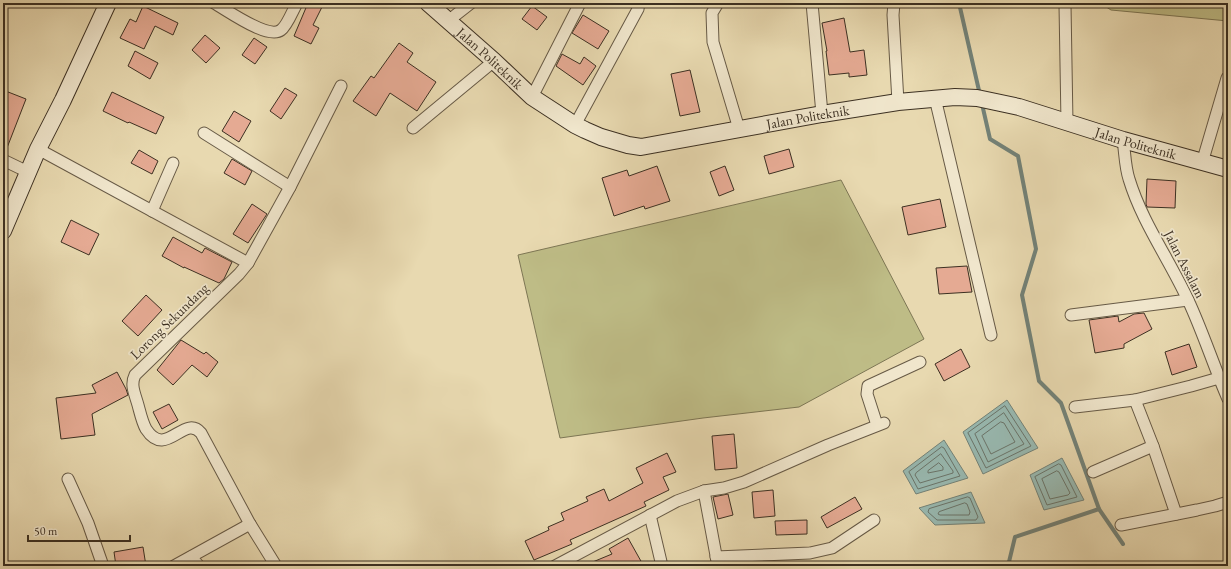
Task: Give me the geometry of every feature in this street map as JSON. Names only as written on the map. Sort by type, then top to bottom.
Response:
[{"type":"street","points":[[3,231],[38,149],[63,100],[108,3]]},
{"type":"street","points":[[215,3],[256,27],[269,32],[275,32],[283,29],[297,3]]},
{"type":"street","name":"Jalan Politeknik","points":[[428,3],[494,61],[532,97],[575,125],[628,145],[641,147],[822,114],[898,102],[956,97],[980,98],[1019,107],[1123,140],[1228,170]]},
{"type":"street","points":[[448,21],[471,3]]},
{"type":"street","points":[[532,97],[580,3]]},
{"type":"street","points":[[575,125],[638,9],[639,3]]},
{"type":"street","points":[[718,3],[712,13],[714,42],[739,129]]},
{"type":"street","points":[[812,3],[822,114]]},
{"type":"street","points":[[894,3],[893,15],[898,102]]},
{"type":"street","points":[[1065,5],[1067,123]]},
{"type":"street","points":[[413,128],[494,61]]},
{"type":"street","points":[[1202,163],[1227,78]]},
{"type":"street","points":[[38,149],[248,263],[290,187],[341,86]]},
{"type":"street","points":[[936,98],[991,335]]},
{"type":"street","points":[[204,133],[290,187]]},
{"type":"street","name":"Jalan Assalam","points":[[1123,140],[1129,178],[1138,203],[1188,300],[1228,399]]},
{"type":"street","points":[[3,160],[28,172]]},
{"type":"street","points":[[152,211],[173,162]]},
{"type":"street","name":"Lorong Sekundang","points":[[248,263],[239,274],[135,375],[132,385],[145,428],[154,438],[160,440],[168,439],[188,428],[198,429],[250,524],[276,566]]},
{"type":"street","points":[[1071,315],[1188,300]]},
{"type":"street","points":[[555,566],[677,501],[704,491],[724,488],[744,482],[880,424],[867,394],[868,386],[920,362]]},
{"type":"street","points":[[1075,407],[1136,400],[1219,378]]},
{"type":"street","points":[[1136,400],[1176,514]]},
{"type":"street","points":[[1093,472],[1153,446]]},
{"type":"street","points":[[68,479],[88,523],[103,566]]},
{"type":"street","points":[[704,491],[717,561],[810,553],[825,550],[841,543],[874,520]]},
{"type":"street","points":[[1121,525],[1216,506],[1228,502]]},
{"type":"street","points":[[650,515],[662,566]]},
{"type":"street","points":[[174,566],[250,524]]},
{"type":"street","points":[[191,557],[199,566]]},
{"type":"shaded area","points":[[1100,3],[1228,3],[1228,21],[1111,10]]},
{"type":"shaded area","points":[[841,180],[924,339],[799,407],[703,418],[560,438],[518,255]]},
{"type":"water","points":[[1007,400],[1038,448],[983,474],[963,432]]},
{"type":"water","points":[[944,440],[968,478],[916,494],[903,471]]},
{"type":"water","points":[[1062,458],[1084,500],[1044,510],[1030,475]]},
{"type":"water","points":[[971,492],[985,523],[935,525],[919,508]]},
{"type":"building","points":[[308,3],[324,3],[313,25],[319,28],[311,44],[294,36]]},
{"type":"building","points":[[143,6],[178,23],[173,35],[155,26],[144,49],[120,38],[130,19],[136,22]]},
{"type":"building","points":[[532,6],[547,17],[537,30],[522,19]]},
{"type":"building","points":[[583,15],[609,31],[598,49],[572,33]]},
{"type":"building","points":[[844,18],[850,52],[864,50],[867,75],[849,77],[849,73],[829,75],[827,51],[822,23]]},
{"type":"building","points":[[205,35],[220,48],[206,63],[192,50]]},
{"type":"building","points":[[254,38],[267,47],[255,64],[242,55]]},
{"type":"building","points":[[399,43],[413,53],[407,62],[436,82],[417,111],[390,93],[376,116],[353,101],[371,76],[374,78]]},
{"type":"building","points":[[135,51],[158,63],[150,79],[128,66]]},
{"type":"building","points":[[562,54],[580,64],[584,57],[596,66],[583,85],[556,66]]},
{"type":"building","points":[[690,70],[700,112],[680,116],[671,74]]},
{"type":"building","points":[[285,88],[297,95],[281,119],[270,111]]},
{"type":"building","points":[[3,90],[26,99],[5,153],[3,153]]},
{"type":"building","points":[[112,92],[164,117],[156,134],[103,111]]},
{"type":"building","points":[[234,111],[251,121],[239,142],[222,131]]},
{"type":"building","points":[[789,149],[794,167],[769,174],[764,156]]},
{"type":"building","points":[[139,150],[158,161],[152,174],[131,163]]},
{"type":"building","points":[[232,159],[252,171],[245,185],[224,173]]},
{"type":"building","points":[[657,166],[670,201],[645,209],[644,206],[614,216],[602,178],[627,170],[629,176]]},
{"type":"building","points":[[725,166],[734,190],[719,196],[710,172]]},
{"type":"building","points":[[1147,179],[1176,181],[1175,208],[1147,207]]},
{"type":"building","points":[[940,199],[946,227],[908,235],[902,207]]},
{"type":"building","points":[[252,204],[267,214],[248,243],[233,234]]},
{"type":"building","points":[[71,220],[99,234],[89,255],[61,242]]},
{"type":"building","points":[[173,237],[202,253],[205,248],[232,262],[224,279],[219,283],[184,268],[162,256]]},
{"type":"building","points":[[967,266],[972,292],[939,294],[936,268]]},
{"type":"building","points":[[146,295],[162,310],[138,336],[122,321]]},
{"type":"building","points":[[1144,313],[1152,329],[1124,344],[1124,348],[1095,353],[1089,320],[1118,316],[1119,322],[1134,314]]},
{"type":"building","points":[[181,340],[204,354],[206,352],[218,362],[207,377],[192,365],[173,385],[157,370]]},
{"type":"building","points":[[1189,344],[1197,367],[1172,375],[1165,352]]},
{"type":"building","points":[[961,349],[970,367],[944,381],[935,364]]},
{"type":"building","points":[[117,372],[128,395],[92,414],[95,435],[61,439],[56,398],[96,393],[92,385]]},
{"type":"building","points":[[169,404],[178,420],[162,429],[153,412]]},
{"type":"building","points":[[734,434],[737,468],[715,470],[712,436]]},
{"type":"building","points":[[667,453],[676,472],[663,477],[669,490],[644,502],[646,506],[570,540],[572,544],[534,560],[525,541],[549,530],[548,527],[564,520],[561,513],[588,501],[586,497],[604,489],[609,501],[643,483],[636,468]]},
{"type":"building","points":[[773,490],[775,516],[754,518],[752,492]]},
{"type":"building","points":[[728,494],[733,515],[718,519],[713,497]]},
{"type":"building","points":[[855,497],[862,509],[827,528],[821,517]]},
{"type":"building","points":[[807,520],[807,534],[776,535],[775,521]]},
{"type":"building","points":[[628,538],[642,563],[636,566],[583,566],[612,554],[609,549]]},
{"type":"building","points":[[143,547],[146,566],[116,566],[114,552]]},
{"type":"waterway","points":[[959,3],[980,95]]},
{"type":"waterway","points":[[982,104],[990,139],[1018,156],[1036,249],[1022,295],[1039,381],[1061,403],[1099,509],[1123,544]]},
{"type":"waterway","points":[[1008,566],[1015,537],[1099,509]]}]
